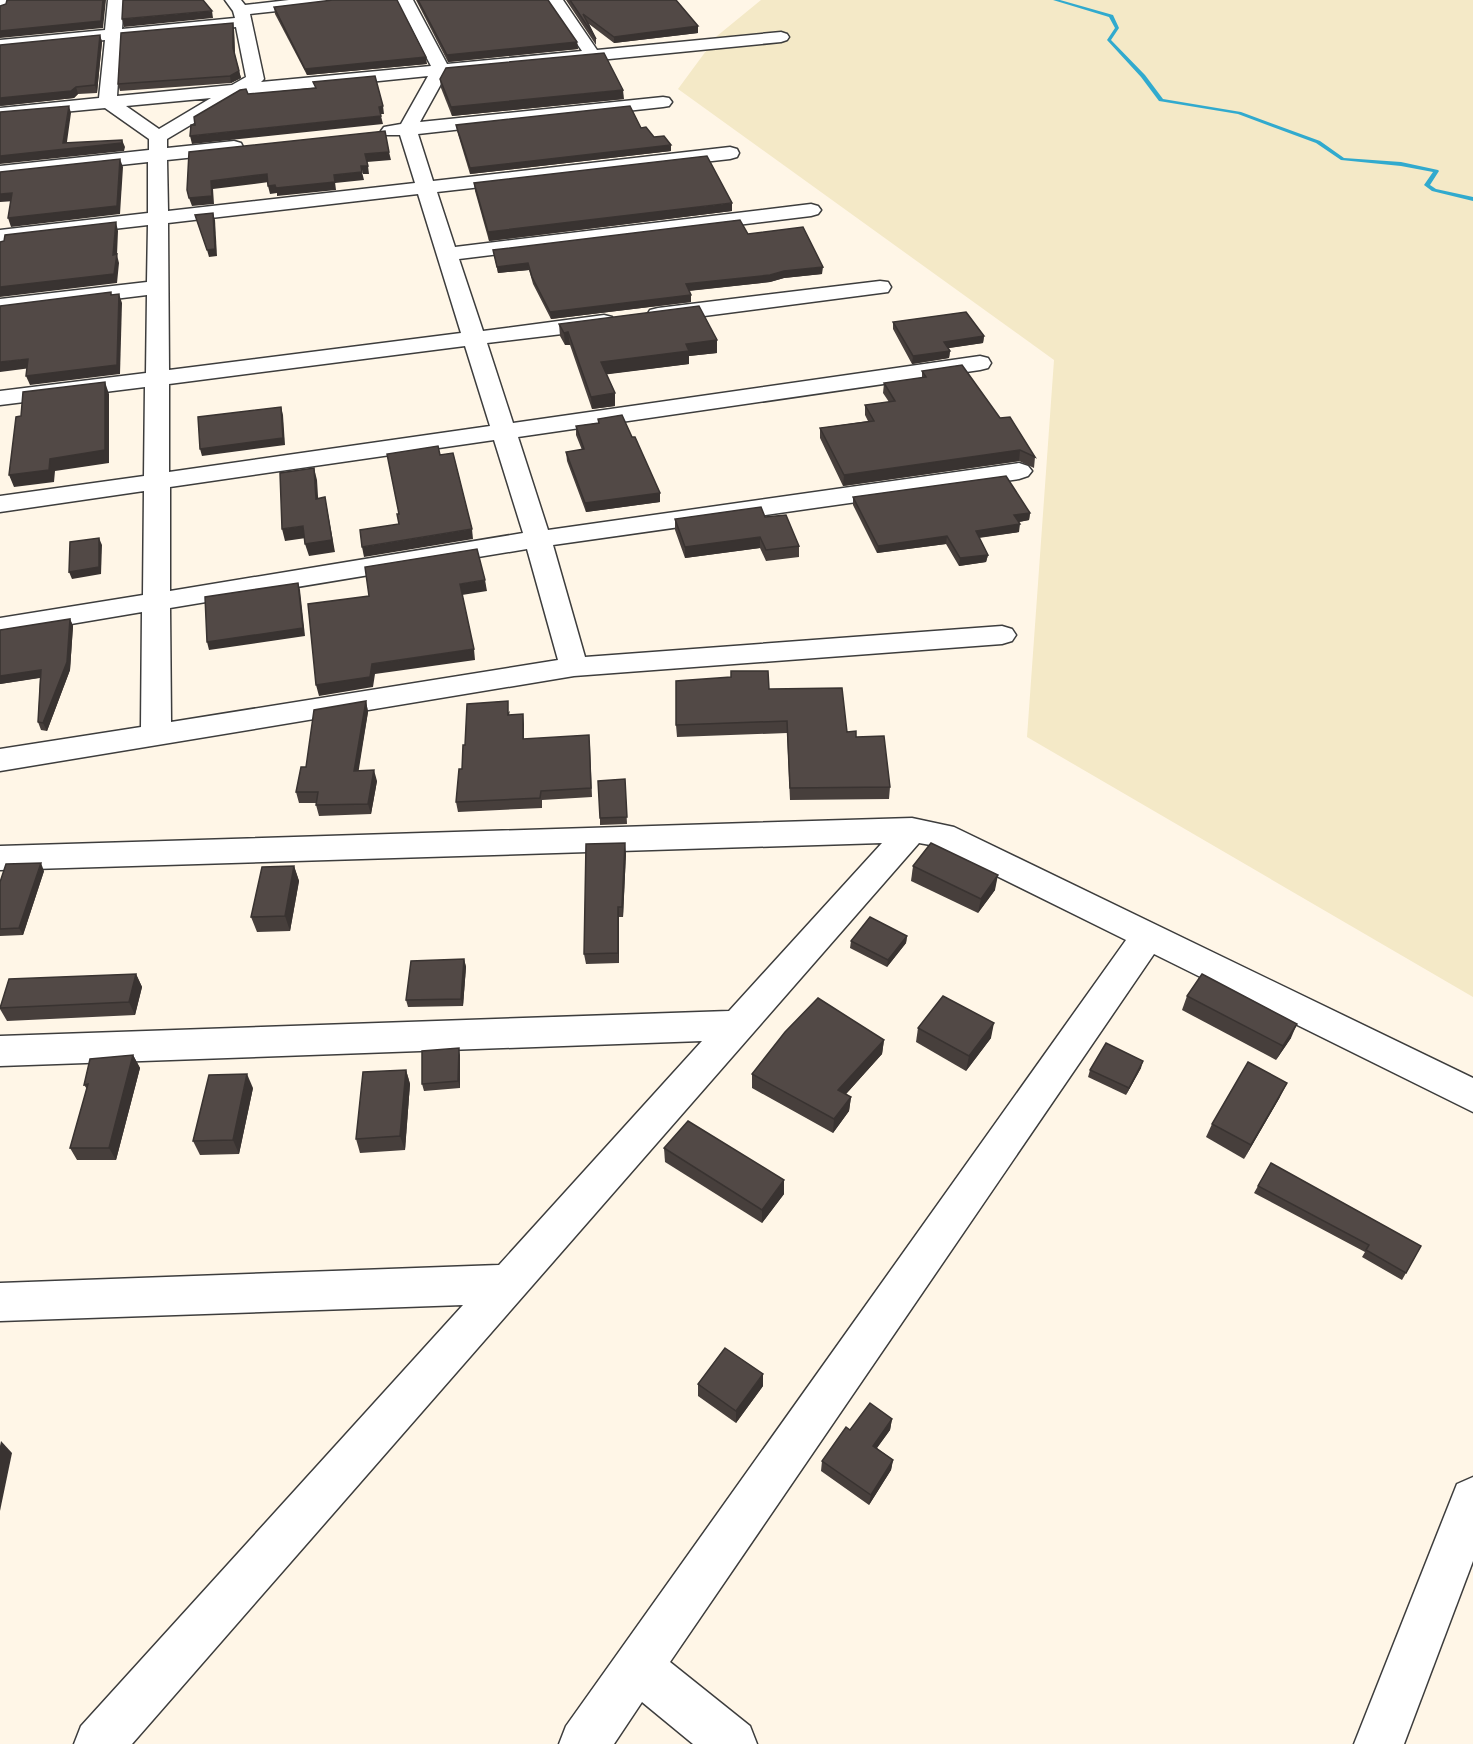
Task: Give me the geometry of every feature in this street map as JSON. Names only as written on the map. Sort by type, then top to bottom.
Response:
[{"type":"street","points":[[0,7],[2,0]]},
{"type":"street","points":[[108,102],[116,0]]},
{"type":"street","points":[[0,45],[113,34],[239,11],[333,0]]},
{"type":"street","points":[[405,0],[441,69]]},
{"type":"street","points":[[555,0],[592,54]]},
{"type":"street","points":[[158,146],[237,89],[255,79],[239,11]]},
{"type":"street","points":[[0,113],[780,37]]},
{"type":"street","points":[[441,69],[407,129],[538,539],[574,667]]},
{"type":"street","points":[[108,102],[158,146],[156,734]]},
{"type":"street","points":[[372,133],[663,102]]},
{"type":"street","points":[[0,172],[158,146],[253,145]]},
{"type":"street","points":[[0,236],[730,153]]},
{"type":"street","points":[[447,254],[811,210]]},
{"type":"street","points":[[0,306],[158,287]]},
{"type":"street","points":[[0,398],[880,287]]},
{"type":"street","points":[[0,504],[980,363]]},
{"type":"street","points":[[0,627],[538,539],[1019,471]]},
{"type":"street","points":[[0,760],[574,667],[1002,635]]},
{"type":"street","points":[[99,1744],[912,830]]},
{"type":"street","points":[[0,858],[912,830],[943,834],[1473,1096]]},
{"type":"street","points":[[584,1744],[1149,936]]},
{"type":"street","points":[[0,1051],[738,1026]]},
{"type":"street","points":[[0,1302],[508,1284]]},
{"type":"street","points":[[1379,1744],[1473,1500]]},
{"type":"street","points":[[638,1667],[732,1744]]},
{"type":"shaded area","points":[[761,0],[1473,0],[1473,997],[1027,737],[1054,360],[678,89],[717,36]]},
{"type":"building","points":[[7,0],[103,0],[101,21],[0,31],[0,6],[6,4]]},
{"type":"building","points":[[123,0],[203,0],[212,11],[122,19]]},
{"type":"building","points":[[333,0],[397,0],[426,57],[305,69],[274,7]]},
{"type":"building","points":[[418,0],[548,0],[577,42],[447,55]]},
{"type":"building","points":[[570,0],[676,0],[698,26],[614,37],[583,14],[596,39]]},
{"type":"building","points":[[233,23],[233,48],[239,71],[230,76],[118,84],[121,33]]},
{"type":"building","points":[[100,35],[95,85],[76,87],[71,91],[0,98],[0,45]]},
{"type":"building","points":[[604,53],[623,90],[451,107],[440,79],[446,68]]},
{"type":"building","points":[[375,76],[383,106],[379,107],[381,116],[190,136],[191,125],[195,125],[194,117],[240,90],[246,89],[248,94],[316,88],[313,82]]},
{"type":"building","points":[[69,106],[63,143],[122,140],[122,143],[0,156],[0,112]]},
{"type":"building","points":[[630,106],[641,128],[646,127],[654,137],[664,136],[671,145],[470,168],[456,125]]},
{"type":"building","points":[[385,131],[389,152],[365,154],[368,166],[361,166],[362,172],[334,175],[335,182],[276,188],[275,185],[268,186],[267,174],[211,181],[212,196],[189,198],[187,190],[189,152]]},
{"type":"building","points":[[707,156],[732,203],[488,232],[474,183]]},
{"type":"building","points":[[120,159],[117,206],[8,218],[12,193],[0,194],[0,172]]},
{"type":"building","points":[[213,213],[215,249],[207,250],[195,215]]},
{"type":"building","points":[[740,220],[748,234],[803,227],[823,267],[686,284],[691,295],[550,312],[532,277],[528,263],[497,267],[493,250]]},
{"type":"building","points":[[116,222],[113,255],[117,254],[114,274],[0,287],[0,242],[4,241],[5,235]]},
{"type":"building","points":[[111,292],[111,295],[119,294],[117,365],[26,376],[28,359],[0,362],[0,306]]},
{"type":"building","points":[[699,306],[717,340],[686,344],[689,351],[601,362],[615,393],[591,397],[568,332],[564,333],[559,324]]},
{"type":"building","points":[[966,312],[984,336],[944,342],[950,351],[913,356],[893,322]]},
{"type":"building","points":[[962,365],[1000,418],[1010,417],[1035,457],[1020,450],[844,475],[820,428],[874,421],[865,405],[895,401],[884,383],[926,377],[922,371]]},
{"type":"building","points":[[105,382],[105,450],[50,459],[49,470],[9,475],[16,417],[21,416],[23,392]]},
{"type":"building","points":[[281,407],[283,438],[200,449],[198,417]]},
{"type":"building","points":[[622,415],[632,437],[635,437],[660,493],[585,503],[566,452],[584,449],[576,426],[599,423],[598,419]]},
{"type":"building","points":[[438,446],[440,455],[453,453],[472,529],[362,547],[360,530],[399,524],[387,454]]},
{"type":"building","points":[[314,468],[316,499],[325,497],[332,540],[305,544],[303,526],[282,529],[280,473]]},
{"type":"building","points":[[1006,476],[1030,513],[1014,515],[1020,524],[976,531],[988,555],[960,558],[947,536],[878,546],[853,497]]},
{"type":"building","points":[[761,507],[765,517],[786,515],[799,546],[766,550],[760,537],[685,547],[675,519]]},
{"type":"building","points":[[99,538],[99,567],[69,572],[70,542]]},
{"type":"building","points":[[477,549],[485,580],[460,584],[474,649],[372,664],[370,677],[316,685],[308,604],[369,596],[365,567]]},
{"type":"building","points":[[298,583],[303,628],[207,642],[205,597]]},
{"type":"building","points":[[70,619],[67,662],[43,723],[38,722],[41,670],[0,676],[0,630]]},
{"type":"building","points":[[731,671],[768,671],[769,689],[842,688],[847,732],[856,731],[856,737],[884,736],[890,787],[790,788],[787,721],[676,725],[676,681],[731,677]]},
{"type":"building","points":[[366,701],[354,771],[374,770],[368,804],[316,805],[318,792],[296,792],[301,767],[306,767],[314,710]]},
{"type":"building","points":[[508,701],[508,715],[523,714],[523,739],[589,735],[591,788],[541,791],[540,798],[456,802],[459,769],[462,769],[463,745],[465,745],[467,704]]},
{"type":"building","points":[[625,779],[627,817],[600,818],[598,781]]},
{"type":"building","points":[[625,843],[622,907],[618,907],[618,953],[584,954],[586,844]]},
{"type":"building","points":[[931,843],[998,875],[981,899],[913,866]]},
{"type":"building","points":[[41,863],[19,928],[0,929],[0,882],[6,864]]},
{"type":"building","points":[[294,866],[285,916],[251,917],[262,867]]},
{"type":"building","points":[[870,917],[907,936],[888,960],[851,941]]},
{"type":"building","points":[[464,959],[461,999],[406,1000],[411,961]]},
{"type":"building","points":[[136,974],[129,1002],[0,1008],[9,979]]},
{"type":"building","points":[[1202,974],[1297,1024],[1283,1046],[1187,996]]},
{"type":"building","points":[[943,996],[994,1023],[969,1056],[918,1028]]},
{"type":"building","points":[[818,998],[884,1040],[838,1090],[851,1097],[834,1119],[752,1074],[785,1032]]},
{"type":"building","points":[[1106,1043],[1143,1061],[1129,1088],[1090,1070]]},
{"type":"building","points":[[459,1048],[458,1081],[422,1084],[422,1051]]},
{"type":"building","points":[[133,1055],[109,1148],[70,1148],[88,1084],[84,1085],[90,1059]]},
{"type":"building","points":[[1248,1062],[1287,1083],[1251,1145],[1212,1124]]},
{"type":"building","points":[[406,1070],[400,1136],[356,1139],[363,1072]]},
{"type":"building","points":[[247,1074],[233,1140],[193,1141],[209,1075]]},
{"type":"building","points":[[688,1121],[784,1180],[762,1210],[664,1148]]},
{"type":"building","points":[[1271,1163],[1421,1246],[1406,1273],[1366,1250],[1369,1245],[1258,1186]]},
{"type":"building","points":[[725,1348],[763,1374],[736,1411],[698,1384]]},
{"type":"building","points":[[870,1403],[892,1419],[873,1446],[893,1460],[871,1495],[822,1461],[846,1427],[850,1430]]},
{"type":"waterway","points":[[1055,0],[1111,16],[1117,28],[1109,40],[1143,76],[1161,100],[1239,113],[1318,142],[1343,159],[1401,164],[1436,171],[1427,185],[1434,190],[1473,199]]}]
